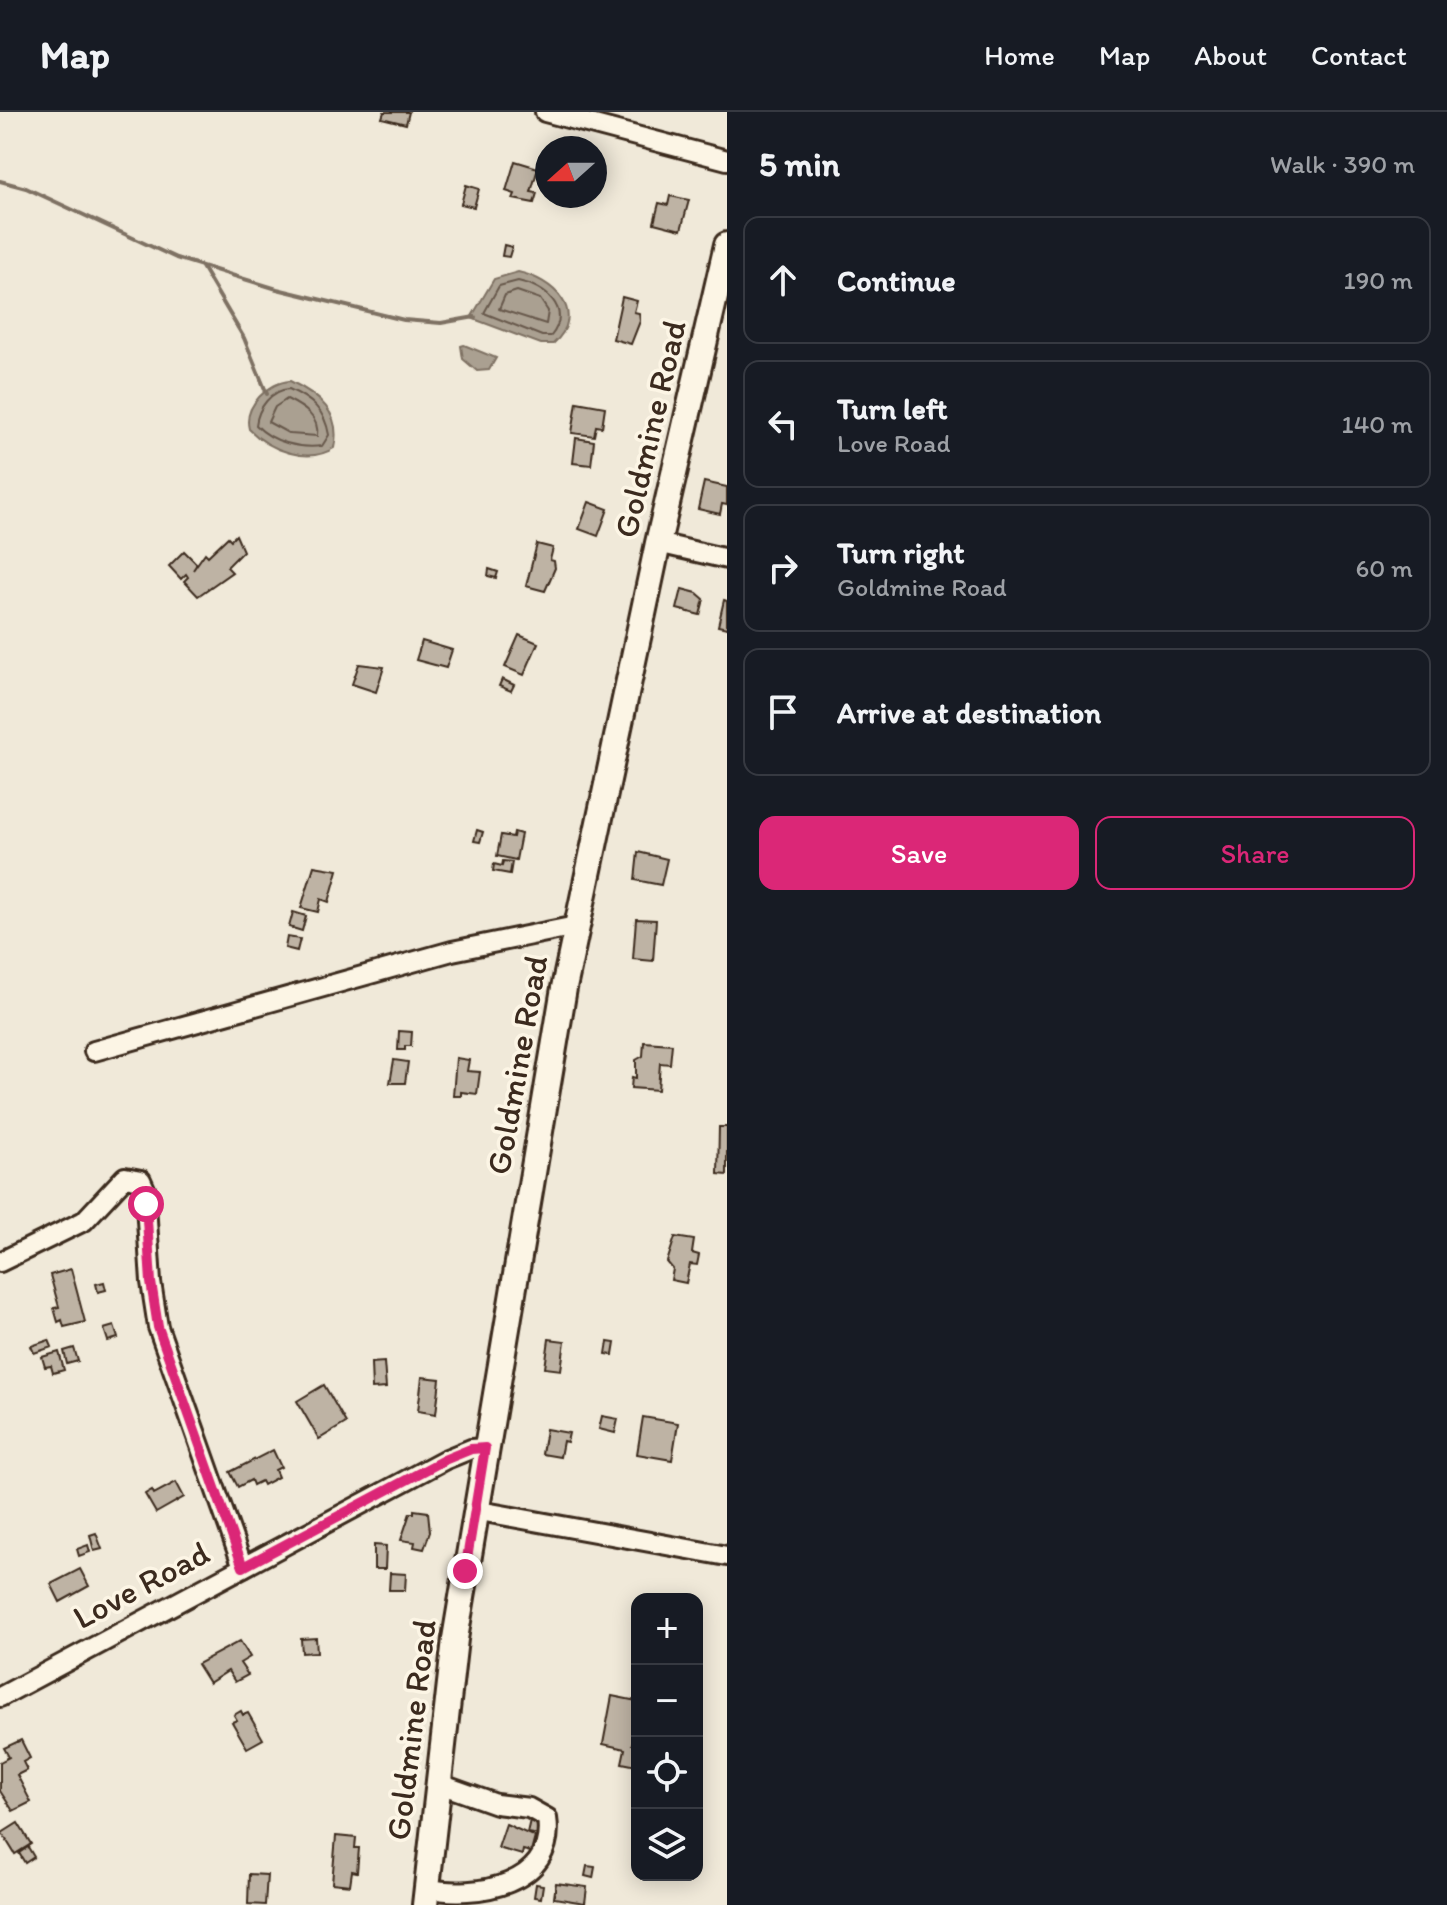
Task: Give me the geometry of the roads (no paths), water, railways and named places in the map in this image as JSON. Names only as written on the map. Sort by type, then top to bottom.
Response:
[{"type":"main road","name":"Goldmine Road","points":[[426,1896],[437,1783],[474,1510],[576,926],[658,543],[727,245]]},
{"type":"street","points":[[545,112],[727,160]]},
{"type":"street","points":[[658,543],[727,559]]},
{"type":"street","points":[[94,1051],[452,951],[576,926]]},
{"type":"street","points":[[0,1262],[84,1221],[125,1177],[141,1180],[145,1189],[151,1282],[158,1327],[243,1567]]},
{"type":"street","name":"Love Road","points":[[0,1697],[444,1460],[471,1449],[485,1448]]},
{"type":"street","points":[[474,1510],[727,1556]]},
{"type":"street","points":[[426,1896],[471,1893],[502,1886],[539,1862],[549,1834],[547,1818],[529,1808],[496,1804],[437,1783]]},
{"type":"water","points":[[518,272],[554,289],[567,309],[568,320],[553,344],[541,344],[471,318],[494,279]]},
{"type":"water","points":[[461,346],[496,358],[489,370],[477,371],[463,359]]},
{"type":"water","points":[[290,381],[310,392],[326,407],[335,425],[334,448],[313,455],[289,453],[257,437],[249,429],[250,412],[259,397],[274,386]]},
{"type":"waterway","points":[[0,181],[26,188],[176,258],[277,289],[404,320],[441,323],[475,317]]},
{"type":"waterway","points":[[202,267],[244,338],[267,394]]}]
